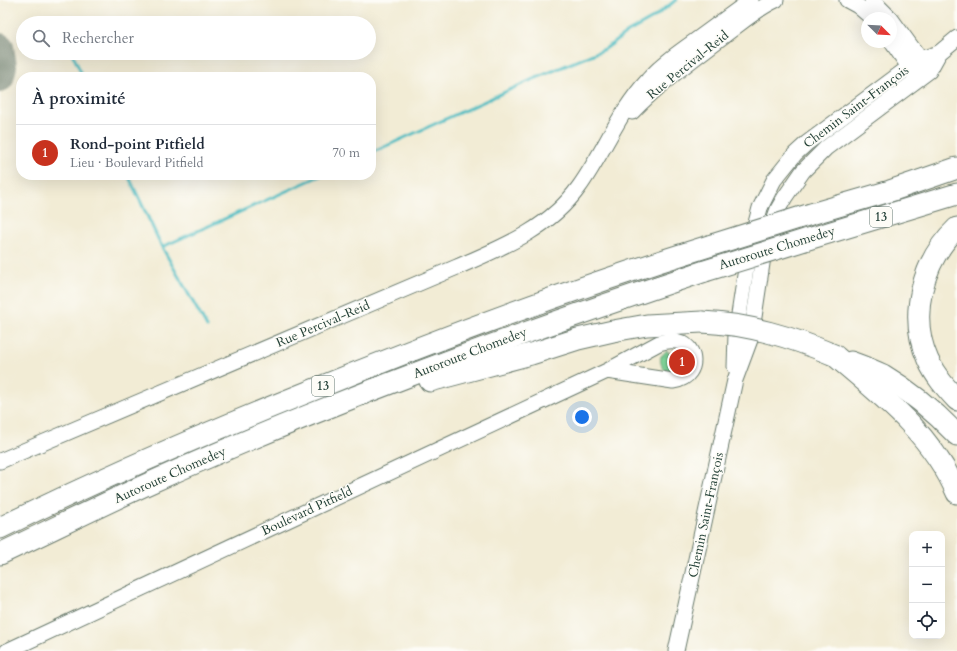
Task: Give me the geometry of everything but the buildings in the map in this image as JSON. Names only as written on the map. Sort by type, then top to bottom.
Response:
[{"type":"highway","points":[[842,205],[957,153]]},
{"type":"highway","name":"Autoroute Chomedey","points":[[0,528],[142,462],[244,418],[349,375],[507,314],[617,275],[811,214],[890,191],[957,168]]},
{"type":"highway","name":"Autoroute Chomedey","points":[[0,554],[154,481],[334,406],[536,328],[621,298],[705,271],[957,194]]},
{"type":"highway","points":[[957,228],[937,251],[927,273],[920,299],[919,323],[928,360],[942,384],[957,400]]},
{"type":"highway","points":[[334,406],[531,354],[578,339],[613,331],[647,325],[702,322],[756,328],[801,341],[881,374],[896,383],[930,409],[957,435]]},
{"type":"highway","points":[[834,355],[885,399],[914,428],[938,457],[957,493]]},
{"type":"street","name":"Rue Percival-Reid","points":[[0,461],[513,242],[546,221],[569,199],[579,186],[629,103],[648,79],[677,54],[751,0]]},
{"type":"street","name":"Rue Percival-Reid","points":[[608,138],[641,103],[673,73],[750,16],[776,0]]},
{"type":"street","points":[[847,0],[865,12]]},
{"type":"street","points":[[872,0],[884,12]]},
{"type":"street","points":[[897,30],[915,63],[924,75]]},
{"type":"street","name":"Chemin Saint-François","points":[[676,651],[735,380],[751,337],[763,257],[778,208],[803,171],[826,148],[924,75],[939,53],[957,38]]},
{"type":"street","points":[[897,46],[915,63]]},
{"type":"street","name":"Chemin Saint-François","points":[[735,380],[736,334],[743,280],[755,223],[766,194],[783,168],[807,143],[915,63],[939,53]]},
{"type":"street","name":"Boulevard Pitfield","points":[[7,651],[607,372],[659,343],[666,341],[678,341],[683,343],[691,352],[693,357],[691,369],[684,378],[679,380],[673,381],[607,372]]},
{"type":"green space","points":[[667,350],[668,353],[675,353],[680,357],[679,364],[673,369],[674,372],[665,370],[661,362],[661,356]]},
{"type":"waterway","points":[[376,151],[529,81],[605,49],[628,32],[653,18],[676,0]]},
{"type":"waterway","points":[[75,60],[81,72]]},
{"type":"waterway","points":[[130,180],[162,247],[207,327]]},
{"type":"waterway","points":[[162,247],[311,180]]},
{"type":"taxiway","points":[[0,47],[3,66],[0,78]]},
{"type":"place","name":"Rond-point Pitfield","points":[[682,362]]}]
